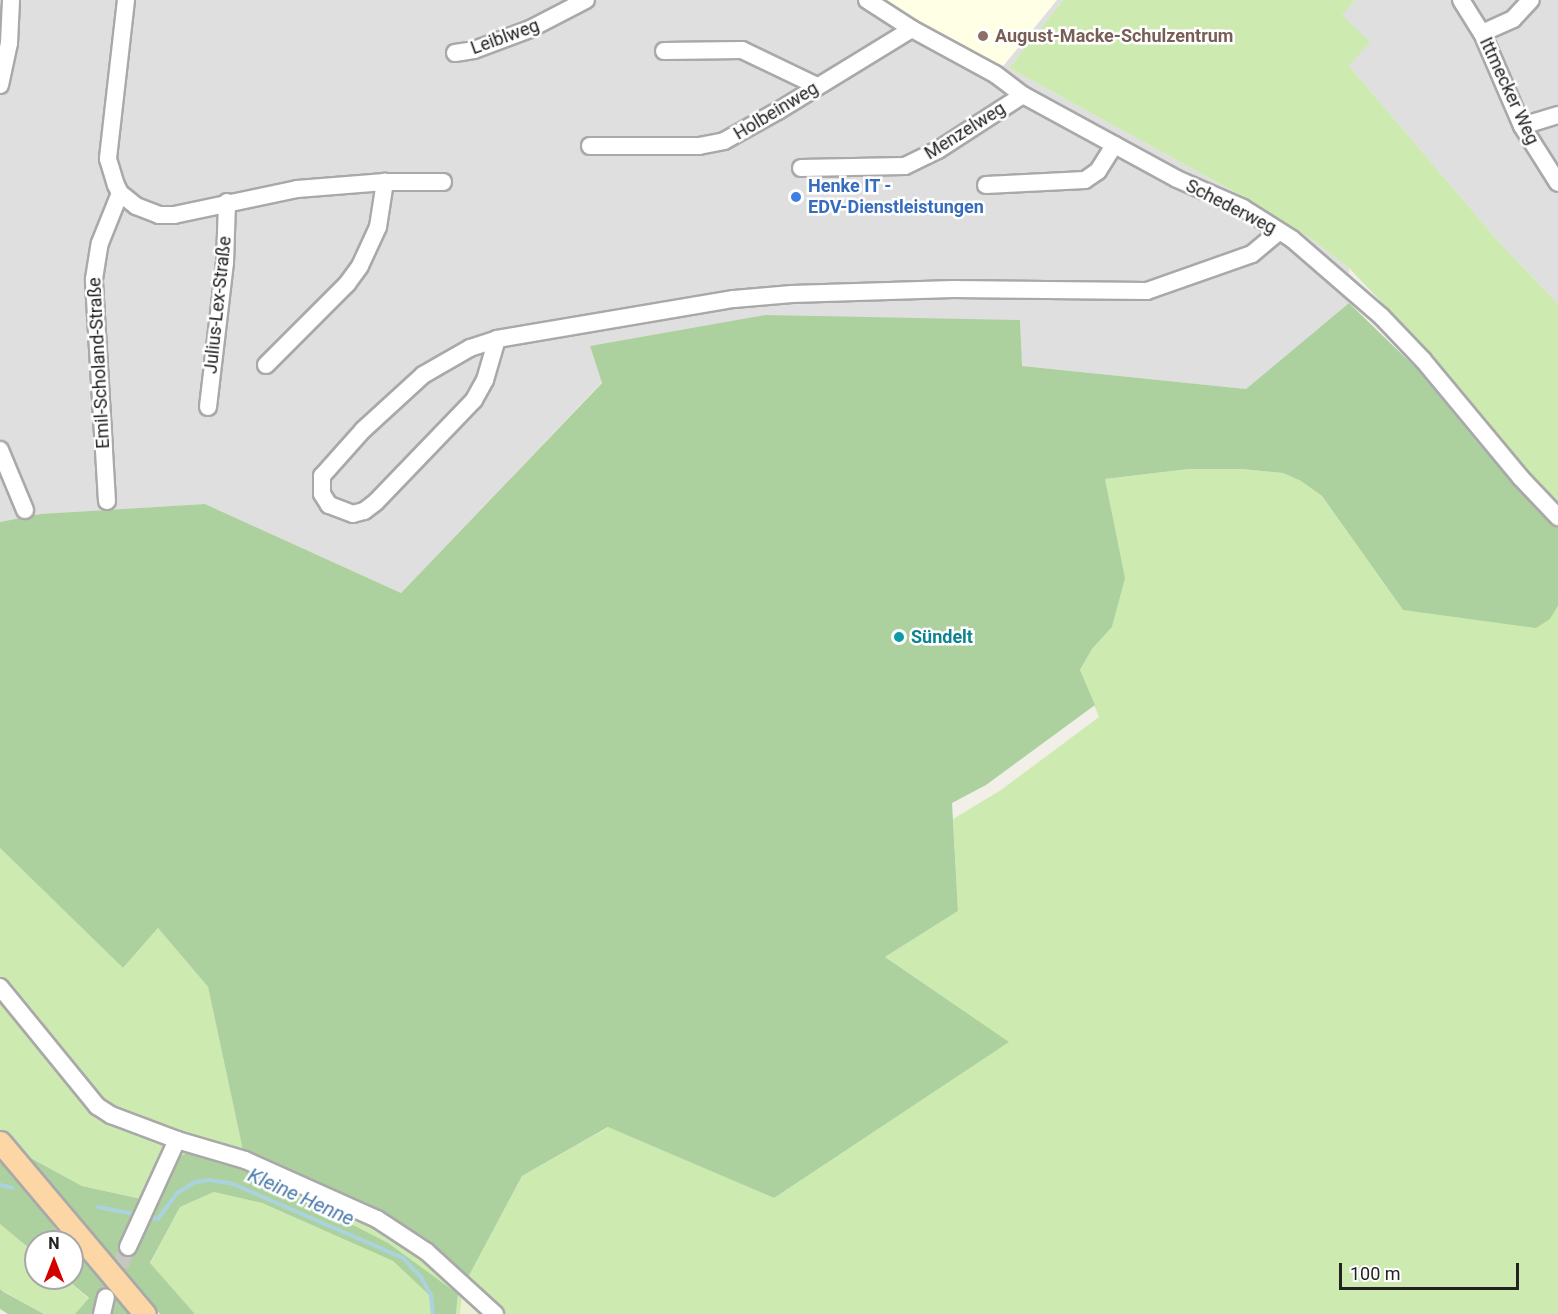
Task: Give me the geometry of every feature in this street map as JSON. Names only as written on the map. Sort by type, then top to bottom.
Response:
[{"type":"main road","points":[[0,1142],[145,1314]]},
{"type":"street","points":[[0,85],[9,43],[11,0]]},
{"type":"street","points":[[126,0],[108,150],[110,168],[120,193],[136,206],[159,215],[180,214],[227,202],[297,189],[385,182],[443,182]]},
{"type":"street","name":"Leiblweg","points":[[455,53],[474,50],[530,29],[586,0]]},
{"type":"street","name":"Schederweg","points":[[867,0],[912,29],[994,74],[1023,95],[1081,124],[1114,145],[1177,179],[1243,208],[1279,231],[1330,270],[1381,316],[1423,360],[1521,478],[1558,517]]},
{"type":"street","name":"Ittmecker Weg","points":[[1461,0],[1482,33],[1522,126],[1558,183]]},
{"type":"street","points":[[1482,33],[1513,19],[1531,0]]},
{"type":"street","name":"Holbeinweg","points":[[590,146],[699,146],[717,143],[750,128],[912,29]]},
{"type":"street","points":[[664,51],[742,50],[817,86]]},
{"type":"street","name":"Menzelweg","points":[[801,168],[834,172],[893,167],[917,161],[1023,95]]},
{"type":"street","points":[[1522,126],[1558,116]]},
{"type":"street","points":[[986,185],[1085,180],[1095,175],[1114,145]]},
{"type":"street","points":[[266,365],[346,284],[360,266],[378,227],[385,182]]},
{"type":"street","name":"Emil-Scholand-Straße","points":[[107,501],[94,279],[100,243],[120,193]]},
{"type":"street","name":"Julius-Lex-Straße","points":[[208,407],[225,263],[227,202]]},
{"type":"street","points":[[497,339],[485,380],[474,400],[376,502],[364,511],[352,514],[329,505],[322,494],[322,476],[363,430],[423,375],[470,348],[497,339],[734,299],[792,294],[953,289],[1147,291],[1252,254],[1279,231]]},
{"type":"street","points":[[0,450],[25,510]]},
{"type":"street","points":[[0,987],[97,1106],[111,1114],[177,1140],[245,1160],[377,1219],[428,1252],[495,1314]]},
{"type":"street","points":[[128,1247],[177,1140]]},
{"type":"street","points":[[102,1314],[106,1297]]},
{"type":"shaded area","points":[[0,0],[1063,0],[1009,68],[1251,201],[1313,240],[1349,268],[1349,303],[1246,389],[1021,366],[1020,320],[590,346],[602,382],[401,593],[205,504],[40,514],[0,522]]},
{"type":"shaded area","name":"August-Macke-Schulzentrum","points":[[879,0],[1057,0],[999,71]]},
{"type":"shaded area","points":[[1355,0],[1558,0],[1558,304],[1498,241],[1349,66],[1341,15]]},
{"type":"shaded area","points":[[464,1285],[495,1314],[460,1314]]},
{"type":"green space","points":[[1063,0],[1355,0],[1342,15],[1370,42],[1349,66],[1498,241],[1558,304],[1558,506],[1426,349],[1349,268],[1313,240],[1251,201],[1009,68]]},
{"type":"green space","points":[[1349,303],[1417,369],[1484,450],[1498,434],[1558,506],[1558,606],[1550,619],[1536,628],[1403,610],[1322,496],[1301,481],[1283,473],[1242,469],[1189,469],[1105,479],[1125,578],[1112,627],[1092,649],[1080,670],[1095,705],[986,785],[952,803],[958,911],[885,957],[1009,1042],[774,1198],[608,1127],[522,1176],[464,1285],[356,1209],[245,1160],[208,987],[158,928],[123,968],[0,848],[0,522],[40,514],[205,504],[401,593],[602,383],[590,346],[766,315],[1020,320],[1022,366],[1246,389]]},
{"type":"green space","points":[[1189,469],[1242,469],[1283,473],[1301,481],[1322,496],[1403,610],[1550,619],[1558,606],[1558,1314],[495,1314],[463,1286],[460,1314],[456,1314],[458,1294],[248,1171],[155,1202],[82,1186],[16,1150],[0,1130],[0,848],[123,968],[158,928],[208,987],[245,1160],[356,1209],[464,1285],[522,1176],[609,1127],[774,1198],[1008,1042],[885,957],[958,911],[953,819],[1001,790],[1099,717],[1080,670],[1092,649],[1112,627],[1124,578],[1105,479]]},
{"type":"green space","points":[[193,1149],[248,1171],[388,1243],[458,1294],[456,1314],[431,1314],[429,1295],[393,1261],[262,1203],[214,1192],[180,1207],[150,1263],[195,1314],[160,1314],[16,1150],[82,1186],[155,1202],[173,1161]]},
{"type":"green space","points":[[0,1157],[57,1230],[24,1230],[24,1244],[0,1224]]},
{"type":"green space","points":[[214,1192],[262,1203],[393,1261],[429,1295],[431,1314],[195,1314],[150,1264],[180,1207]]},
{"type":"green space","points":[[0,1224],[24,1244],[24,1290],[79,1290],[89,1299],[75,1314],[44,1314],[0,1289]]},
{"type":"green space","points":[[84,1262],[132,1314],[75,1314],[89,1298],[79,1290],[84,1290]]},
{"type":"green space","points":[[0,1289],[44,1314],[8,1314],[0,1309]]},
{"type":"waterway","name":"Kleine Henne","points":[[148,1217],[158,1219],[177,1193],[195,1182],[209,1180],[233,1184],[403,1258],[421,1277],[431,1295],[433,1314]]},
{"type":"waterway","name":"Kleine Henne","points":[[0,1185],[13,1188]]},
{"type":"waterway","name":"Kleine Henne","points":[[98,1207],[138,1215]]},
{"type":"tunnel","points":[[111,1288],[128,1247]]},
{"type":"place","name":"August-Macke-Schulzentrum","points":[[983,36]]},
{"type":"place","name":"Henke IT - EDV-Dienstleistungen","points":[[796,197]]},
{"type":"place","name":"Sündelt","points":[[899,637]]}]
